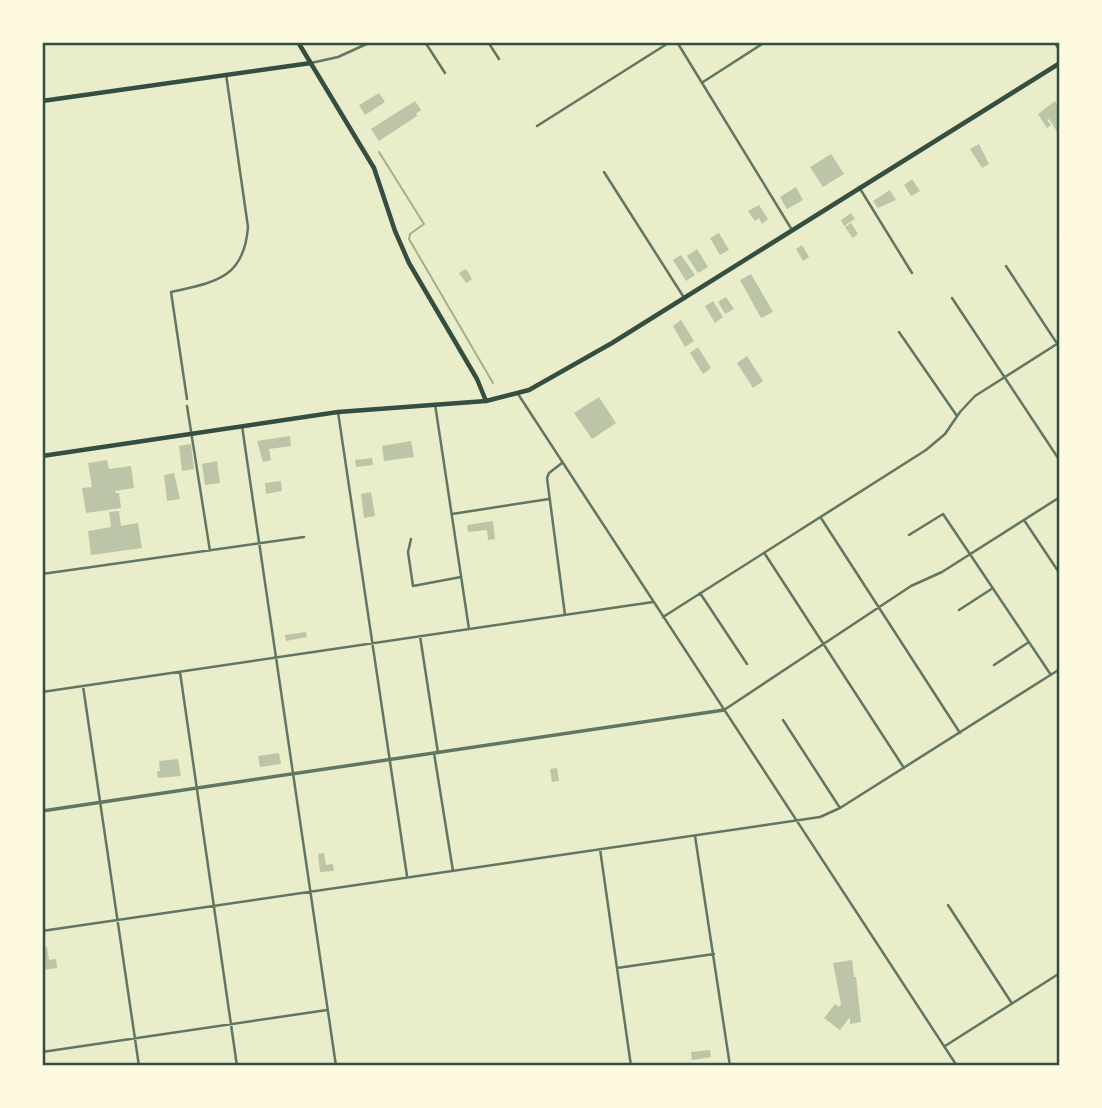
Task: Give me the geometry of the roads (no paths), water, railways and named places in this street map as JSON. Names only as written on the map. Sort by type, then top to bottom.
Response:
[{"type":"main road","points":[[298,42],[374,168],[405,254],[477,379],[486,401]]},
{"type":"main road","points":[[42,101],[311,63]]},
{"type":"main road","points":[[42,456],[338,412],[486,401],[518,394],[576,365],[1060,63]]},
{"type":"street","points":[[362,42],[365,46]]},
{"type":"street","points":[[311,63],[325,62],[371,42]]},
{"type":"street","points":[[425,42],[445,73]]},
{"type":"street","points":[[488,42],[499,59]]},
{"type":"street","points":[[537,126],[670,42]]},
{"type":"street","points":[[677,42],[792,230]]},
{"type":"street","points":[[702,82],[765,42]]},
{"type":"street","points":[[1055,42],[1060,50]]},
{"type":"street","points":[[187,399],[172,292],[215,282],[230,274],[247,245],[248,227],[226,75]]},
{"type":"street","points":[[604,172],[684,298]]},
{"type":"street","points":[[859,187],[912,273]]},
{"type":"street","points":[[663,617],[937,442],[975,396],[1059,345],[1006,266]]},
{"type":"street","points":[[952,298],[1060,461]]},
{"type":"street","points":[[900,332],[957,416]]},
{"type":"street","points":[[518,394],[957,1066]]},
{"type":"street","points":[[435,404],[469,629]]},
{"type":"street","points":[[187,406],[210,551]]},
{"type":"street","points":[[338,412],[407,876]]},
{"type":"street","points":[[242,426],[336,1066]]},
{"type":"street","points":[[562,463],[549,473],[547,478],[565,615]]},
{"type":"street","points":[[42,811],[724,710],[911,586],[942,572],[1060,497]]},
{"type":"street","points":[[452,514],[549,499]]},
{"type":"street","points":[[909,536],[943,514],[1051,676]]},
{"type":"street","points":[[820,517],[960,733]]},
{"type":"street","points":[[1024,520],[1060,574]]},
{"type":"street","points":[[42,575],[304,537]]},
{"type":"street","points":[[411,539],[408,552],[413,586],[461,577]]},
{"type":"street","points":[[764,553],[904,768]]},
{"type":"street","points":[[959,610],[993,588]]},
{"type":"street","points":[[700,593],[747,664]]},
{"type":"street","points":[[42,692],[653,602]]},
{"type":"street","points":[[420,636],[453,871]]},
{"type":"street","points":[[994,665],[1029,642]]},
{"type":"street","points":[[42,931],[820,817],[840,808],[1060,670]]},
{"type":"street","points":[[180,672],[237,1066]]},
{"type":"street","points":[[83,686],[139,1066]]},
{"type":"street","points":[[783,720],[840,808]]},
{"type":"street","points":[[695,836],[730,1066]]},
{"type":"street","points":[[600,849],[631,1066]]},
{"type":"street","points":[[948,905],[1011,1003]]},
{"type":"street","points":[[617,968],[714,954]]},
{"type":"street","points":[[944,1047],[1060,972]]},
{"type":"street","points":[[42,1052],[327,1010]]},
{"type":"waterway","points":[[379,152],[424,224],[410,234],[409,239],[493,383]]}]
